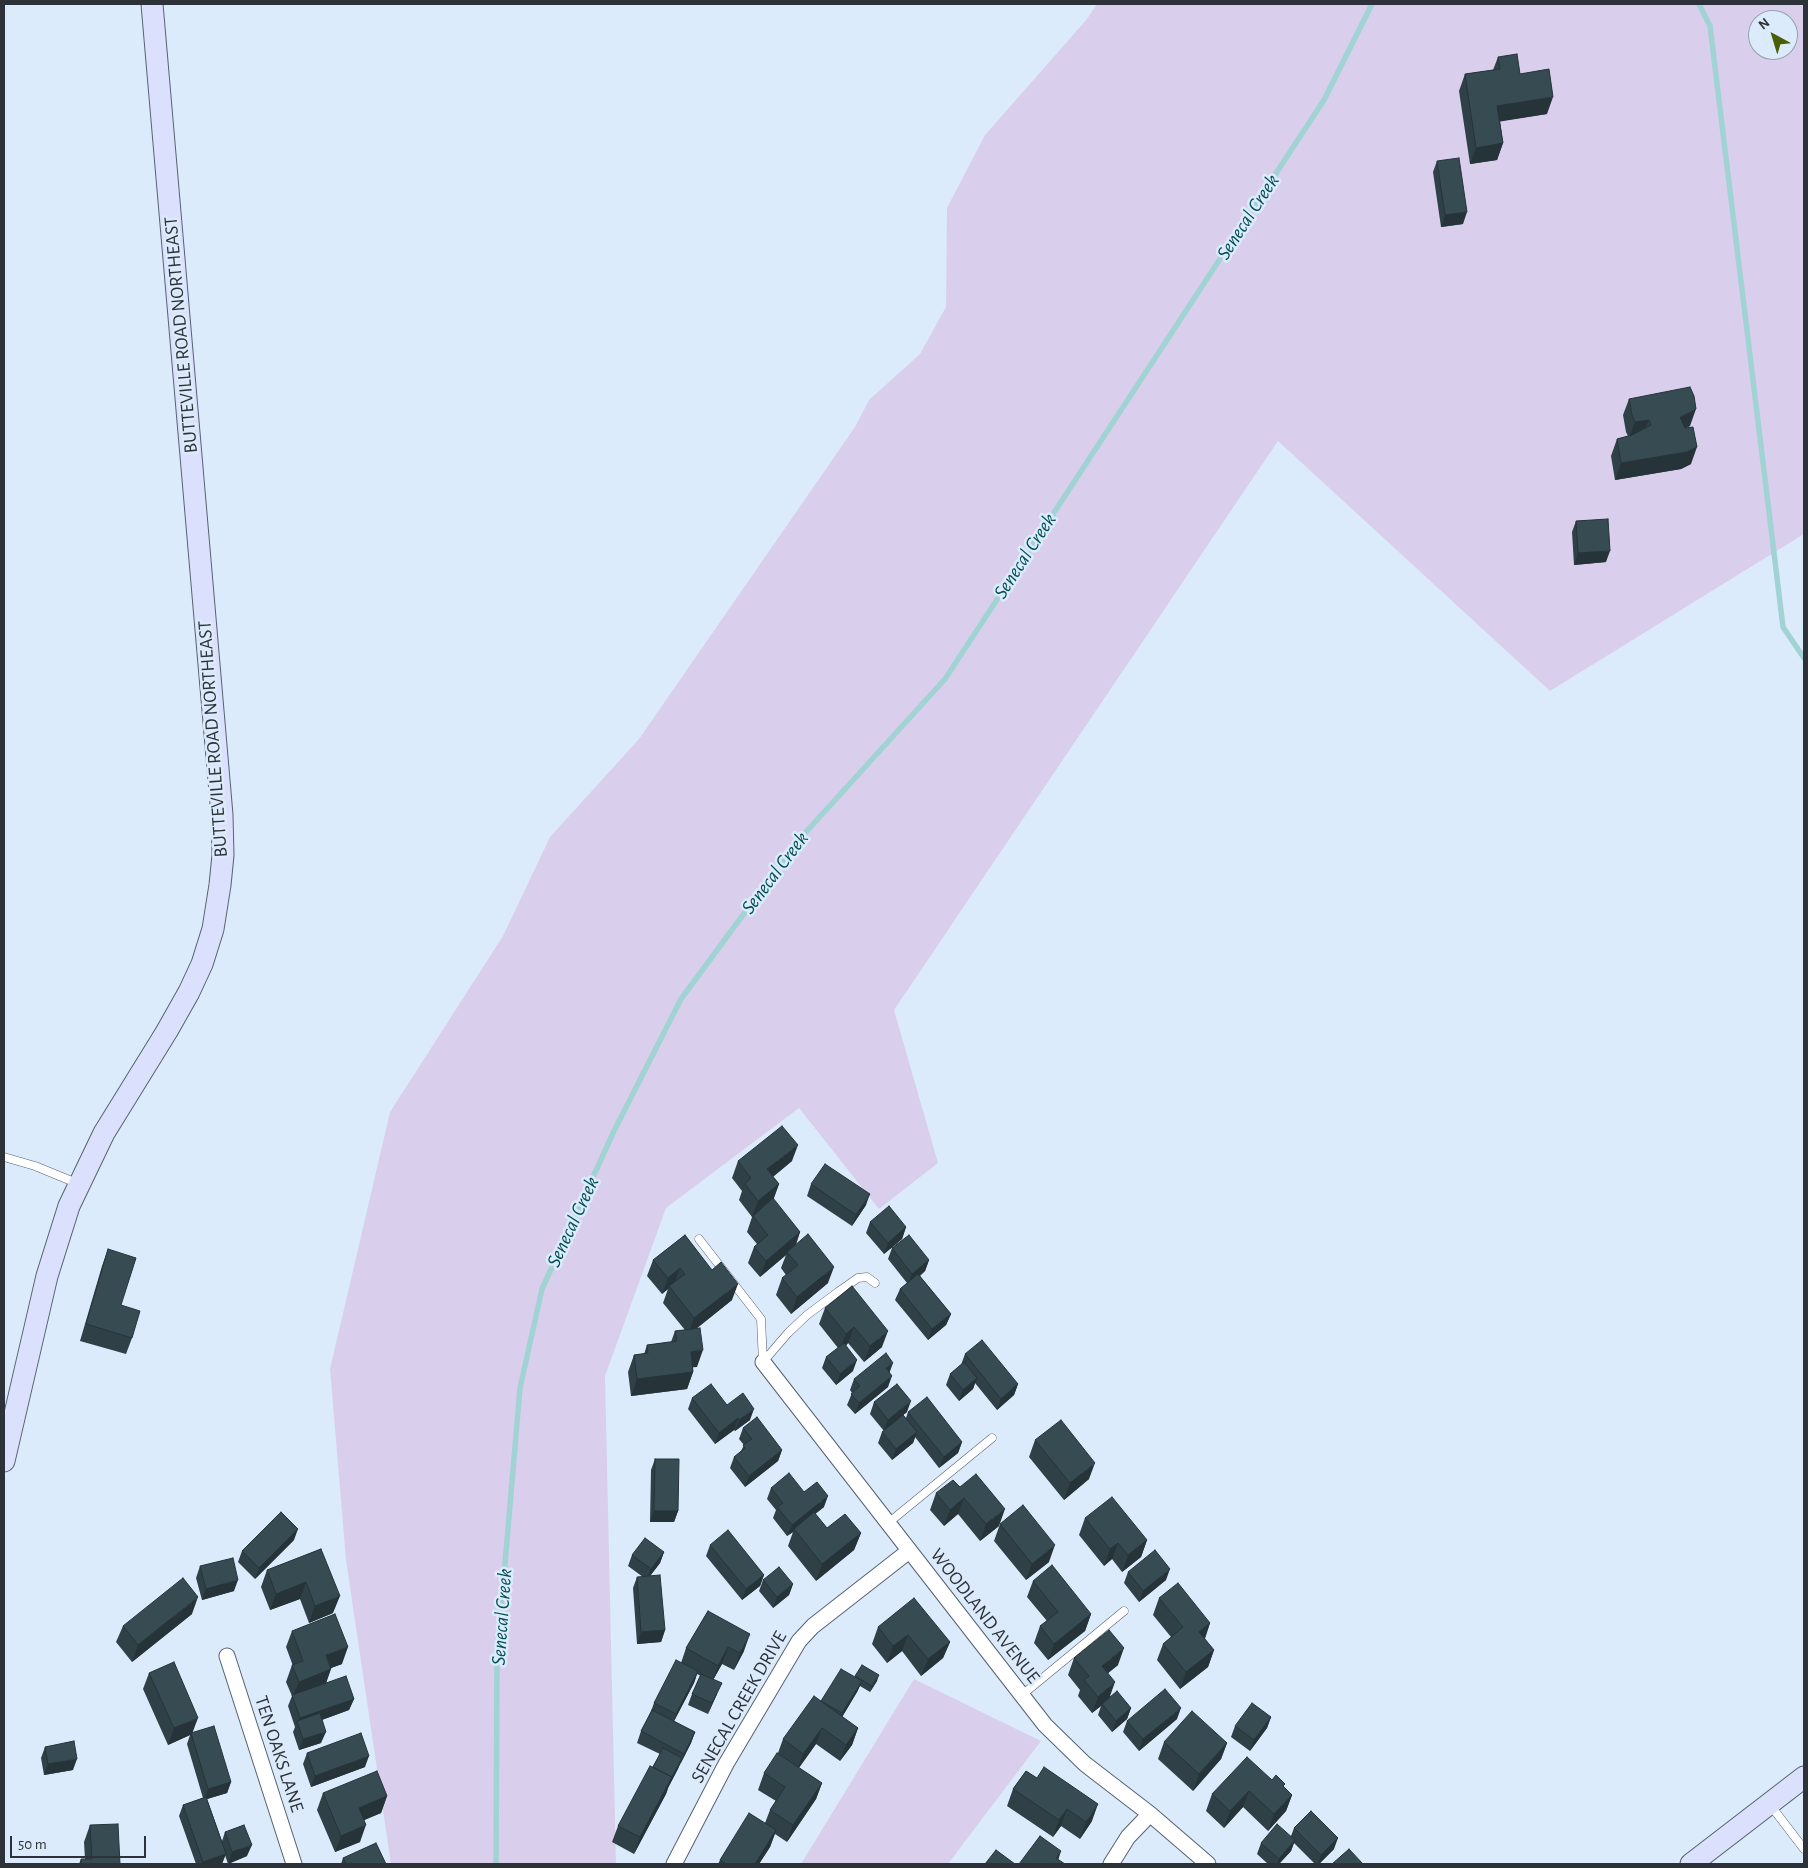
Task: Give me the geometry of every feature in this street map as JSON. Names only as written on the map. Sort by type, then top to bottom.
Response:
[{"type":"main road","name":"BUTTEVILLE ROAD NORTHEAST","points":[[4,1460],[47,1276],[69,1206],[104,1133],[189,992],[202,964],[212,929],[220,886],[223,855],[219,770],[152,4]]},
{"type":"main road","points":[[1691,1864],[1804,1777]]},
{"type":"street","name":"WOODLAND AVENUE","points":[[763,1362],[1045,1725],[1073,1753],[1150,1814],[1208,1864]]},
{"type":"street","name":"SENECAL CREEK DRIVE","points":[[674,1864],[726,1764],[799,1641],[813,1626],[909,1551]]},
{"type":"street","name":"TEN OAKS LANE","points":[[227,1656],[294,1864]]},
{"type":"street","points":[[1112,1864],[1128,1837],[1150,1814]]},
{"type":"lane","points":[[4,1157],[35,1166],[79,1184]]},
{"type":"lane","points":[[699,1239],[761,1319],[763,1362]]},
{"type":"lane","points":[[763,1362],[794,1327],[838,1292],[858,1278],[867,1277],[875,1283]]},
{"type":"lane","points":[[887,1524],[992,1438]]},
{"type":"lane","points":[[1022,1695],[1124,1611]]},
{"type":"lane","points":[[1769,1804],[1804,1849]]},
{"type":"shaded area","points":[[1097,4],[1804,4],[1804,534],[1550,691],[1278,441],[894,1010],[938,1163],[879,1209],[799,1108],[666,1208],[605,1376],[616,1864],[391,1864],[346,1560],[330,1369],[390,1112],[503,936],[550,837],[639,739],[855,427],[869,400],[920,354],[946,307],[947,208],[985,135],[1087,19]]},
{"type":"shaded area","points":[[914,1679],[1041,1741],[948,1864],[801,1864]]},
{"type":"building","points":[[1517,54],[1520,74],[1549,69],[1553,97],[1497,106],[1503,143],[1476,148],[1465,74],[1500,69],[1498,57]]},
{"type":"building","points":[[1459,158],[1467,212],[1445,215],[1437,161]]},
{"type":"building","points":[[1690,387],[1696,409],[1680,417],[1685,428],[1693,427],[1697,447],[1687,452],[1621,463],[1617,439],[1632,435],[1651,425],[1649,420],[1635,422],[1629,399]]},
{"type":"building","points":[[1608,519],[1610,551],[1578,553],[1576,521]]},
{"type":"building","points":[[782,1126],[798,1145],[767,1169],[779,1184],[758,1201],[745,1184],[751,1178],[738,1161]]},
{"type":"building","points":[[825,1164],[870,1194],[856,1215],[811,1184]]},
{"type":"building","points":[[773,1198],[800,1232],[766,1261],[754,1247],[768,1235],[753,1216]]},
{"type":"building","points":[[889,1206],[906,1227],[888,1243],[870,1222]]},
{"type":"building","points":[[808,1234],[834,1267],[797,1297],[782,1278],[798,1265],[787,1252]]},
{"type":"building","points":[[685,1235],[712,1270],[721,1262],[738,1284],[694,1318],[669,1286],[685,1274],[680,1268],[668,1278],[653,1260]]},
{"type":"building","points":[[909,1235],[929,1260],[912,1274],[892,1248]]},
{"type":"building","points":[[108,1249],[136,1258],[121,1305],[140,1311],[132,1338],[86,1324]]},
{"type":"building","points":[[918,1274],[951,1314],[932,1329],[900,1289]]},
{"type":"building","points":[[852,1286],[888,1331],[870,1346],[854,1327],[846,1334],[825,1308]]},
{"type":"building","points":[[700,1328],[703,1350],[691,1352],[693,1372],[637,1379],[634,1355],[648,1353],[647,1345],[677,1341],[675,1331]]},
{"type":"building","points":[[982,1340],[1018,1384],[1001,1399],[965,1354]]},
{"type":"building","points":[[844,1343],[857,1360],[840,1374],[826,1357]]},
{"type":"building","points":[[886,1353],[893,1363],[886,1368],[892,1376],[859,1403],[851,1394],[860,1386],[854,1379]]},
{"type":"building","points":[[964,1362],[977,1378],[963,1390],[950,1374]]},
{"type":"building","points":[[711,1384],[727,1405],[743,1393],[754,1409],[739,1420],[738,1418],[719,1433],[692,1398]]},
{"type":"building","points":[[897,1384],[911,1401],[888,1420],[874,1402]]},
{"type":"building","points":[[927,1397],[962,1442],[944,1457],[908,1412]]},
{"type":"building","points":[[903,1415],[917,1432],[896,1449],[882,1432]]},
{"type":"building","points":[[757,1417],[782,1450],[749,1476],[734,1457],[745,1448],[743,1445],[752,1439],[743,1428]]},
{"type":"building","points":[[1061,1420],[1095,1463],[1070,1483],[1035,1440]]},
{"type":"building","points":[[655,1459],[679,1459],[678,1511],[654,1511]]},
{"type":"building","points":[[789,1473],[804,1492],[817,1482],[828,1496],[792,1525],[777,1507],[783,1503],[771,1488]]},
{"type":"building","points":[[976,1474],[1005,1509],[986,1524],[964,1498],[950,1510],[936,1493],[953,1480],[960,1487]]},
{"type":"building","points":[[1112,1497],[1147,1540],[1128,1555],[1118,1543],[1110,1549],[1085,1518]]},
{"type":"building","points":[[1023,1505],[1055,1545],[1032,1564],[1000,1524]]},
{"type":"building","points":[[281,1512],[298,1529],[259,1568],[242,1551]]},
{"type":"building","points":[[814,1512],[827,1528],[845,1514],[861,1533],[822,1564],[794,1529]]},
{"type":"building","points":[[728,1530],[764,1575],[746,1589],[710,1545]]},
{"type":"building","points":[[645,1538],[664,1552],[651,1569],[632,1555]]},
{"type":"building","points":[[321,1549],[340,1596],[315,1606],[306,1582],[276,1594],[267,1570]]},
{"type":"building","points":[[1155,1550],[1170,1569],[1143,1591],[1128,1572]]},
{"type":"building","points":[[233,1558],[238,1580],[206,1589],[200,1566]]},
{"type":"building","points":[[1052,1565],[1091,1614],[1054,1644],[1040,1626],[1058,1612],[1033,1581]]},
{"type":"building","points":[[779,1567],[793,1584],[777,1597],[763,1580]]},
{"type":"building","points":[[660,1575],[665,1630],[641,1632],[637,1577]]},
{"type":"building","points":[[183,1578],[198,1597],[138,1645],[123,1626]]},
{"type":"building","points":[[1178,1583],[1210,1623],[1199,1632],[1214,1650],[1186,1672],[1163,1644],[1183,1627],[1159,1598]]},
{"type":"building","points":[[914,1598],[950,1642],[928,1659],[908,1635],[893,1646],[878,1627]]},
{"type":"building","points":[[708,1611],[750,1634],[740,1653],[728,1647],[718,1666],[686,1648]]},
{"type":"building","points":[[335,1614],[348,1647],[326,1655],[331,1669],[299,1682],[292,1665],[303,1661],[292,1631]]},
{"type":"building","points":[[1109,1630],[1124,1648],[1102,1666],[1115,1682],[1098,1697],[1084,1680],[1089,1676],[1074,1658]]},
{"type":"building","points":[[676,1660],[698,1671],[676,1714],[654,1703]]},
{"type":"building","points":[[174,1662],[198,1718],[174,1728],[149,1673]]},
{"type":"building","points":[[862,1665],[879,1675],[872,1686],[855,1676]]},
{"type":"building","points":[[841,1669],[862,1681],[842,1713],[821,1701]]},
{"type":"building","points":[[701,1674],[722,1683],[712,1703],[692,1694]]},
{"type":"building","points":[[346,1676],[354,1699],[300,1718],[292,1695]]},
{"type":"building","points":[[1165,1689],[1181,1708],[1143,1739],[1127,1721]]},
{"type":"building","points":[[1117,1691],[1131,1708],[1116,1721],[1102,1704]]},
{"type":"building","points":[[814,1696],[858,1728],[846,1745],[822,1728],[803,1754],[783,1739]]},
{"type":"building","points":[[1252,1703],[1271,1717],[1254,1740],[1235,1726]]},
{"type":"building","points":[[652,1710],[695,1732],[684,1754],[641,1731]]},
{"type":"building","points":[[1192,1711],[1227,1743],[1199,1774],[1164,1742]]},
{"type":"building","points":[[320,1713],[326,1732],[303,1739],[297,1721]]},
{"type":"building","points":[[214,1726],[231,1782],[208,1789],[191,1733]]},
{"type":"building","points":[[361,1733],[369,1756],[315,1776],[307,1753]]},
{"type":"building","points":[[74,1741],[77,1759],[48,1764],[45,1747]]},
{"type":"building","points":[[663,1748],[682,1758],[672,1777],[653,1767]]},
{"type":"building","points":[[777,1753],[822,1783],[793,1825],[770,1810],[785,1787],[764,1773]]},
{"type":"building","points":[[1247,1757],[1272,1780],[1276,1775],[1292,1795],[1274,1814],[1249,1791],[1230,1811],[1212,1794]]},
{"type":"building","points":[[650,1766],[672,1777],[640,1837],[618,1826]]},
{"type":"building","points":[[1044,1767],[1098,1804],[1086,1822],[1067,1809],[1059,1820],[1013,1789],[1026,1771],[1037,1778]]},
{"type":"building","points":[[377,1771],[387,1796],[359,1808],[366,1825],[341,1836],[323,1793]]},
{"type":"building","points":[[206,1797],[226,1854],[203,1862],[183,1805]]},
{"type":"building","points":[[1311,1811],[1338,1838],[1321,1855],[1294,1828]]},
{"type":"building","points":[[749,1813],[776,1830],[755,1864],[726,1864],[720,1860]]},
{"type":"building","points":[[118,1824],[120,1864],[81,1864],[81,1859],[92,1859],[90,1825]]},
{"type":"building","points":[[1277,1824],[1295,1840],[1279,1859],[1261,1843]]},
{"type":"building","points":[[244,1825],[252,1845],[232,1852],[225,1832]]},
{"type":"building","points":[[1040,1836],[1061,1851],[1056,1858],[1065,1864],[1019,1864]]},
{"type":"building","points":[[376,1843],[386,1864],[346,1864],[343,1858]]},
{"type":"building","points":[[1349,1849],[1363,1864],[1332,1864]]},
{"type":"building","points":[[996,1850],[1015,1864],[985,1864]]},
{"type":"waterway","name":"Senecal Creek","points":[[496,1864],[497,1657],[520,1388],[542,1289],[614,1131],[681,999],[796,843],[945,679],[1324,100],[1372,4]]},
{"type":"waterway","points":[[1699,4],[1710,26],[1783,627],[1804,658]]}]
